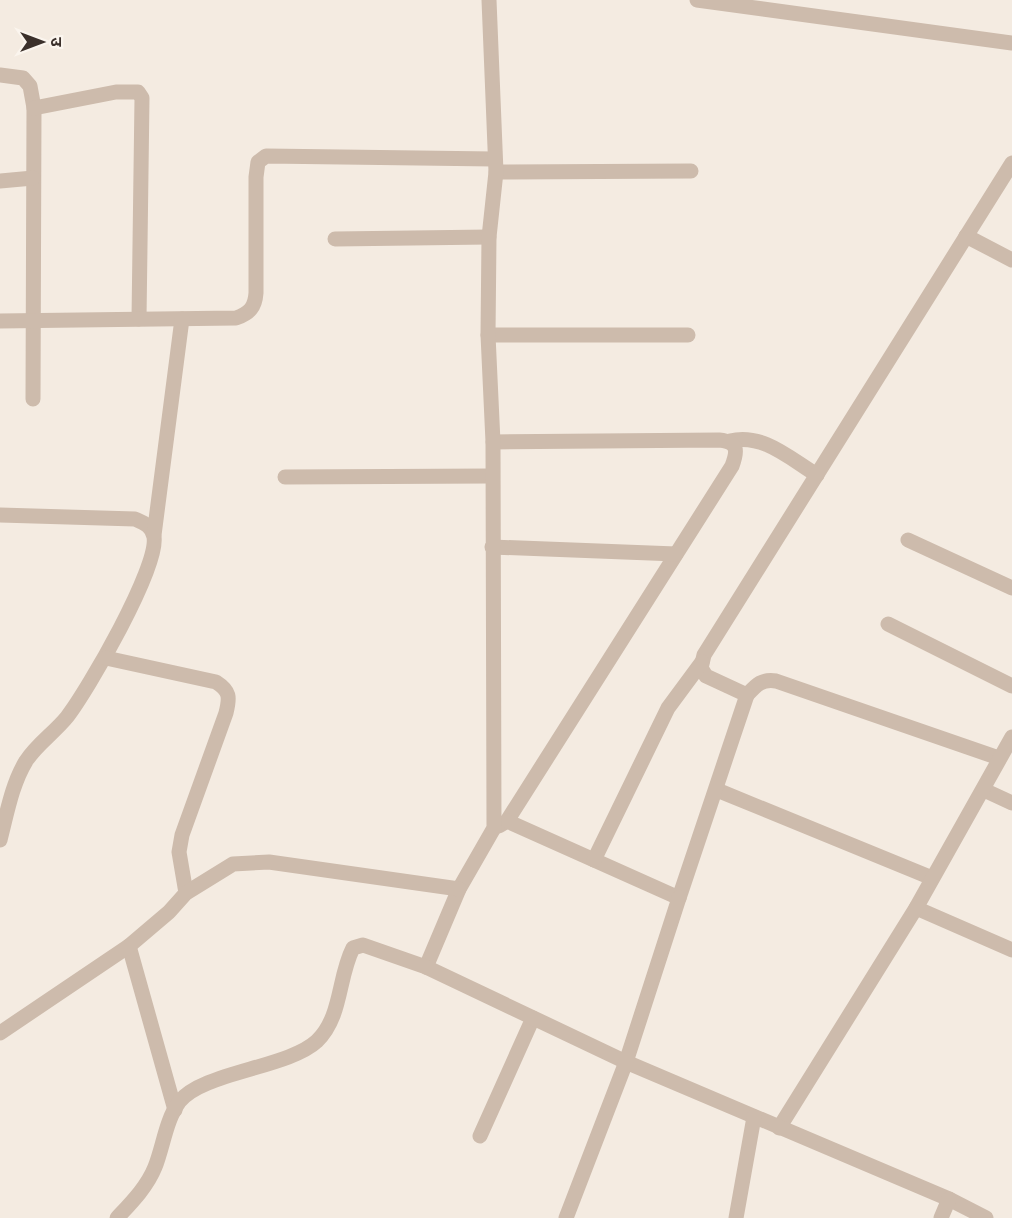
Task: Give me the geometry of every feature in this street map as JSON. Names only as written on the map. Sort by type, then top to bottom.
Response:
[{"type":"street","points":[[489,0],[495,166],[489,237],[488,335],[493,442],[492,547],[501,824]]},
{"type":"street","points":[[696,0],[1012,43]]},
{"type":"street","points":[[0,75],[23,78],[30,86],[34,108],[33,399]]},
{"type":"street","points":[[34,108],[116,92],[138,92],[142,98],[139,319]]},
{"type":"street","points":[[0,321],[236,318],[248,313],[255,304],[256,177],[258,162],[266,156],[495,166],[691,171]]},
{"type":"street","points":[[594,860],[668,708],[702,662],[1012,163]]},
{"type":"street","points":[[0,181],[33,178]]},
{"type":"street","points":[[966,236],[1012,260]]},
{"type":"street","points":[[335,239],[489,237]]},
{"type":"street","points":[[0,840],[14,789],[26,761],[65,719],[106,658],[150,562],[182,318]]},
{"type":"street","points":[[488,335],[688,335]]},
{"type":"street","points":[[493,442],[730,441],[752,438],[817,475]]},
{"type":"street","points":[[426,967],[459,889],[732,466],[738,452],[730,441]]},
{"type":"street","points":[[285,477],[491,476]]},
{"type":"street","points":[[0,515],[135,519],[148,525],[154,535]]},
{"type":"street","points":[[908,540],[1012,588]]},
{"type":"street","points":[[492,547],[676,554]]},
{"type":"street","points":[[888,624],[1012,686]]},
{"type":"street","points":[[106,658],[216,682],[226,688],[229,698],[226,713],[182,835],[179,852],[186,893]]},
{"type":"street","points":[[702,662],[701,668],[706,676],[747,695]]},
{"type":"street","points":[[566,1218],[626,1062],[747,695],[757,684],[766,680],[777,681],[999,758]]},
{"type":"street","points":[[779,1128],[916,909],[1012,737]]},
{"type":"street","points":[[717,790],[932,878]]},
{"type":"street","points":[[984,790],[1012,803]]},
{"type":"street","points":[[501,824],[594,860],[679,898]]},
{"type":"street","points":[[2,1027],[129,946],[170,912],[186,893],[233,864],[253,861],[459,889]]},
{"type":"street","points":[[916,909],[1012,950]]},
{"type":"street","points":[[117,1218],[141,1192],[155,1169],[175,1110],[180,1102],[198,1088],[299,1052],[316,1042],[328,1027],[336,1008],[347,960],[353,948],[363,945],[426,967],[626,1062],[949,1199],[986,1218]]},
{"type":"street","points":[[129,946],[175,1110]]},
{"type":"street","points":[[480,1136],[533,1018]]},
{"type":"street","points":[[736,1218],[754,1117]]},
{"type":"street","points":[[940,1218],[949,1199]]}]
